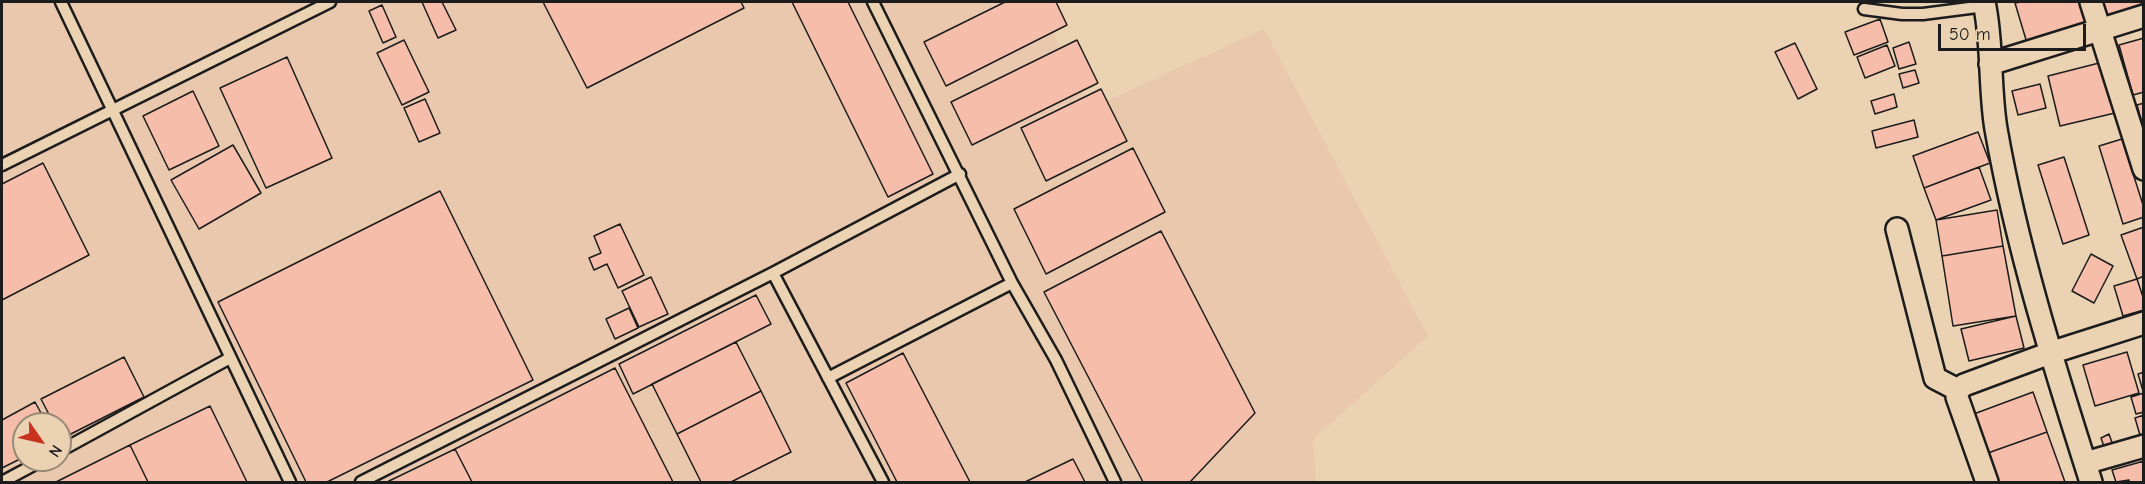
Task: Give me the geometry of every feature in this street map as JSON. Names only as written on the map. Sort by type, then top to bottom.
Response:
[{"type":"street","points":[[2091,2],[2144,169]]},
{"type":"street","points":[[1984,4],[1996,127],[2013,211],[2050,353],[2088,473],[2144,446]]},
{"type":"street","points":[[1990,64],[2144,16]]},
{"type":"street","points":[[1897,229],[1935,378],[1958,390]]},
{"type":"street","points":[[1987,483],[1957,397],[1958,390],[1964,385],[2050,353],[2144,323]]},
{"type":"lane","points":[[62,2],[290,483]]},
{"type":"lane","points":[[2,165],[330,2]]},
{"type":"lane","points":[[873,2],[1012,283],[1056,360],[1115,483]]},
{"type":"lane","points":[[1864,9],[1923,14],[1984,4]]},
{"type":"lane","points":[[361,483],[773,273],[960,174]]},
{"type":"lane","points":[[773,273],[883,483]]},
{"type":"lane","points":[[828,378],[1012,283]]},
{"type":"lane","points":[[72,444],[230,358]]},
{"type":"lane","points":[[2,483],[22,472]]},
{"type":"shaded area","points":[[2,2],[1038,2],[1091,108],[1264,29],[1428,336],[1313,439],[1316,482],[2,482]]},
{"type":"building","points":[[422,2],[442,2],[456,30],[438,38]]},
{"type":"building","points":[[543,2],[741,2],[744,8],[587,88]]},
{"type":"building","points":[[792,2],[848,2],[933,174],[888,197]]},
{"type":"building","points":[[1005,2],[1056,2],[1067,25],[946,86],[924,42]]},
{"type":"building","points":[[2080,2],[2087,24],[2027,43],[2015,3]]},
{"type":"building","points":[[2103,2],[2141,2],[2143,8],[2108,18]]},
{"type":"building","points":[[382,5],[396,37],[383,43],[369,11]]},
{"type":"building","points":[[1880,19],[1888,42],[1854,55],[1845,32]]},
{"type":"building","points":[[2144,38],[2144,92],[2133,95],[2119,45]]},
{"type":"building","points":[[404,40],[429,92],[402,105],[377,53]]},
{"type":"building","points":[[1077,40],[1098,83],[972,145],[951,102]]},
{"type":"building","points":[[1909,42],[1916,64],[1899,69],[1893,48]]},
{"type":"building","points":[[1795,43],[1817,89],[1798,99],[1775,52]]},
{"type":"building","points":[[1887,45],[1895,66],[1865,78],[1857,57]]},
{"type":"building","points":[[287,57],[332,158],[266,188],[220,88]]},
{"type":"building","points":[[2103,62],[2115,113],[2060,126],[2048,76]]},
{"type":"building","points":[[1915,70],[1919,83],[1903,88],[1899,74]]},
{"type":"building","points":[[2040,84],[2046,108],[2018,115],[2012,91]]},
{"type":"building","points":[[1101,89],[1127,141],[1046,181],[1021,128]]},
{"type":"building","points":[[193,91],[219,146],[169,170],[143,116]]},
{"type":"building","points":[[1894,94],[1897,107],[1875,114],[1871,101]]},
{"type":"building","points":[[425,99],[440,133],[419,142],[404,108]]},
{"type":"building","points":[[2144,103],[2144,130],[2137,105]]},
{"type":"building","points":[[1914,120],[1918,137],[1876,148],[1872,131]]},
{"type":"building","points":[[1978,132],[1990,163],[1924,188],[1913,156]]},
{"type":"building","points":[[2122,139],[2144,208],[2144,217],[2123,224],[2099,146]]},
{"type":"building","points":[[233,145],[261,193],[199,229],[171,180]]},
{"type":"building","points":[[1133,148],[1165,212],[1046,274],[1014,209]]},
{"type":"building","points":[[2064,157],[2089,235],[2063,244],[2038,165]]},
{"type":"building","points":[[43,163],[89,255],[2,300],[2,184]]},
{"type":"building","points":[[1979,167],[1991,200],[1936,220],[1924,188]]},
{"type":"building","points":[[440,191],[533,380],[327,482],[306,482],[218,302]]},
{"type":"building","points":[[1997,210],[2003,246],[1942,256],[1936,220]]},
{"type":"building","points":[[620,224],[644,275],[618,288],[607,264],[594,270],[589,258],[601,253],[594,236]]},
{"type":"building","points":[[2144,227],[2144,276],[2137,279],[2121,235]]},
{"type":"building","points":[[1161,231],[1255,413],[1190,482],[1143,482],[1044,292]]},
{"type":"building","points":[[2003,246],[2016,316],[1953,326],[1942,256]]},
{"type":"building","points":[[2091,254],[2113,266],[2094,303],[2072,291]]},
{"type":"building","points":[[651,277],[668,314],[639,327],[622,291]]},
{"type":"building","points":[[2137,279],[2144,300],[2144,310],[2123,316],[2114,286]]},
{"type":"building","points":[[756,295],[771,324],[633,394],[619,364]]},
{"type":"building","points":[[629,308],[638,328],[615,339],[606,319]]},
{"type":"building","points":[[2016,316],[2024,348],[1969,361],[1961,329]]},
{"type":"building","points":[[736,342],[761,391],[677,434],[652,384]]},
{"type":"building","points":[[2127,352],[2139,393],[2095,406],[2083,365]]},
{"type":"building","points":[[903,353],[970,482],[897,482],[846,383]]},
{"type":"building","points":[[124,357],[144,397],[72,433],[72,412],[48,412],[41,399]]},
{"type":"building","points":[[615,368],[673,482],[472,482],[455,449]]},
{"type":"building","points":[[2144,372],[2144,391],[2143,391],[2138,374]]},
{"type":"building","points":[[761,391],[791,452],[731,482],[701,482],[677,434]]},
{"type":"building","points":[[2033,392],[2047,432],[1985,454],[1971,415]]},
{"type":"building","points":[[2144,393],[2144,412],[2136,414],[2131,397]]},
{"type":"building","points":[[35,402],[40,412],[17,412]]},
{"type":"building","points":[[210,406],[247,482],[148,482],[130,445]]},
{"type":"building","points":[[12,415],[12,463],[2,468],[2,420]]},
{"type":"building","points":[[2144,415],[2144,442],[2142,442],[2135,418]]},
{"type":"building","points":[[2047,432],[2065,482],[1995,482],[1985,454]]},
{"type":"building","points":[[2109,434],[2114,448],[2106,452],[2101,438]]},
{"type":"building","points":[[130,445],[148,482],[56,482]]},
{"type":"building","points":[[455,449],[472,482],[387,482]]},
{"type":"building","points":[[1073,459],[1085,482],[1025,482]]},
{"type":"building","points":[[2144,461],[2144,482],[2129,482],[2129,480],[2116,482],[2112,470]]}]
